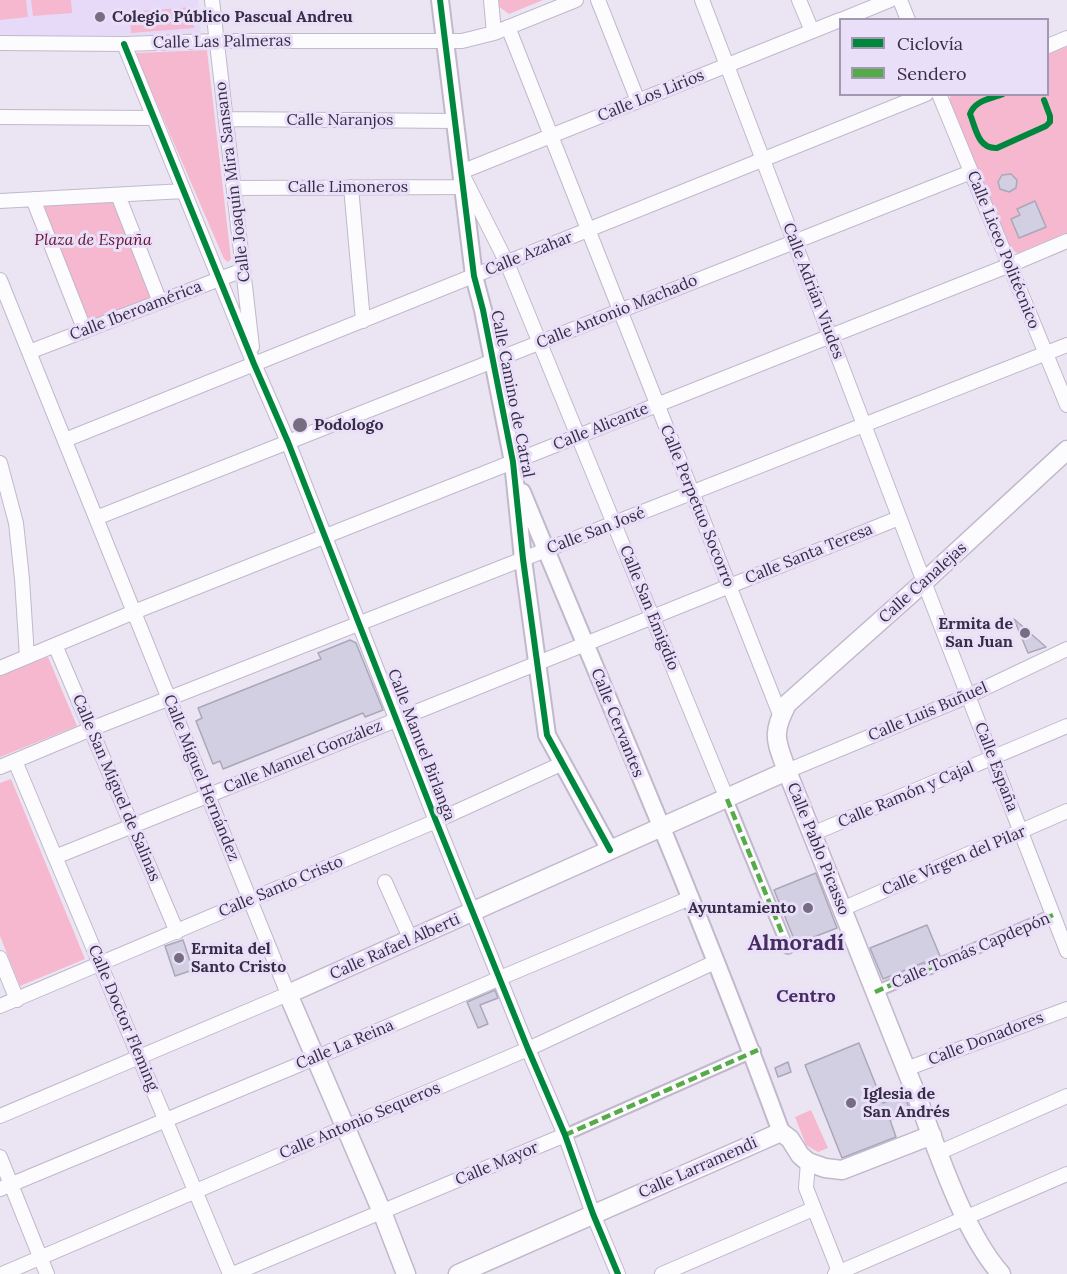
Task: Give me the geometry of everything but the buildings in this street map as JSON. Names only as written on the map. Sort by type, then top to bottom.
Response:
[{"type":"main road","name":"Calle Canalejas","points":[[781,717],[787,704],[1067,450]]},
{"type":"main road","name":"Calle Pablo Picasso","points":[[781,717],[776,730],[777,742],[787,771],[938,1153],[966,1216],[990,1261],[1001,1274]]},
{"type":"main road","name":"Calle Rafael Alberti","points":[[288,994],[787,771]]},
{"type":"main road","name":"Calle Miguel Hernández","points":[[288,994],[382,1212],[406,1274]]},
{"type":"main road","points":[[781,1132],[790,1139],[800,1155],[808,1162],[825,1168],[842,1170],[932,1135]]},
{"type":"main road","name":"Calle Larramendi","points":[[458,1274],[781,1132]]},
{"type":"street","name":"Calle Joaquín Mira Sansano","points":[[212,0],[254,364]]},
{"type":"street","name":"Calle Camino de Catral","points":[[440,0],[474,276],[494,361],[514,468],[547,735],[610,850]]},
{"type":"street","points":[[491,0],[494,33]]},
{"type":"street","name":"Calle Las Palmeras","points":[[0,43],[462,41],[494,33],[576,0]]},
{"type":"street","points":[[598,0],[638,101]]},
{"type":"street","name":"Calle Adrián Viudes","points":[[702,0],[924,582]]},
{"type":"street","points":[[800,0],[812,31]]},
{"type":"street","name":"Calle Los Lirios","points":[[846,18],[890,0]]},
{"type":"street","points":[[900,0],[907,18]]},
{"type":"street","name":"Calle Los Lirios","points":[[462,180],[551,136],[839,21]]},
{"type":"street","name":"Calle Perpetuo Socorro","points":[[508,27],[781,717]]},
{"type":"street","points":[[1049,45],[1067,38]]},
{"type":"street","name":"Calle Manuel Birlanga","points":[[124,44],[288,442],[436,821],[565,1135],[592,1214],[618,1274]]},
{"type":"street","name":"Calle Azahar","points":[[65,440],[921,96]]},
{"type":"street","name":"Calle Liceo Politécnico","points":[[940,96],[1067,405]]},
{"type":"street","points":[[0,117],[154,118]]},
{"type":"street","name":"Calle Naranjos","points":[[226,119],[454,121]]},
{"type":"street","name":"Calle Antonio Machado","points":[[96,518],[971,171]]},
{"type":"street","name":"Calle Limoneros","points":[[234,188],[351,187],[462,180]]},
{"type":"street","name":"Calle San Emigdio","points":[[462,180],[507,263],[788,948]]},
{"type":"street","points":[[351,187],[363,321]]},
{"type":"street","points":[[0,201],[184,191]]},
{"type":"street","points":[[118,195],[160,302]]},
{"type":"street","points":[[33,199],[85,331]]},
{"type":"street","name":"Calle Alicante","points":[[0,668],[325,536],[514,468],[578,436],[1010,266],[1067,241]]},
{"type":"street","name":"Calle Iberoamérica","points":[[29,352],[243,270]]},
{"type":"street","name":"Calle Miguel Hernández","points":[[0,280],[288,994]]},
{"type":"street","name":"Calle San José","points":[[0,767],[90,729],[1067,345]]},
{"type":"street","points":[[0,463],[16,524],[27,657]]},
{"type":"street","name":"Calle Cervantes","points":[[514,468],[717,967],[755,1051],[781,1132]]},
{"type":"street","name":"Calle Santa Teresa","points":[[652,616],[899,518]]},
{"type":"street","name":"Calle España","points":[[924,582],[1067,951]]},
{"type":"street","name":"Calle Manuel González","points":[[55,857],[652,616]]},
{"type":"street","name":"Calle San Miguel de Salinas","points":[[55,645],[177,932]]},
{"type":"street","name":"Calle Luis Buñuel","points":[[787,771],[968,696],[1067,649]]},
{"type":"street","name":"Calle Ramón y Cajal","points":[[812,834],[1067,726]]},
{"type":"street","name":"Calle Doctor Fleming","points":[[15,761],[232,1274]]},
{"type":"street","name":"Calle Santo Cristo","points":[[0,1006],[436,821],[561,764]]},
{"type":"street","name":"Calle Virgen del Pilar","points":[[842,909],[1067,811]]},
{"type":"street","points":[[385,882],[411,940]]},
{"type":"street","name":"Calle La Reina","points":[[6,1187],[690,898]]},
{"type":"street","name":"Calle Tomás Capdepón","points":[[875,992],[1067,910]]},
{"type":"street","points":[[0,958],[17,1000]]},
{"type":"street","name":"Calle Antonio Sequeros","points":[[2,1274],[717,967]]},
{"type":"street","name":"Calle Rafael Alberti","points":[[0,1116],[288,994]]},
{"type":"street","name":"Calle Donadores","points":[[906,1069],[1067,1009]]},
{"type":"street","name":"Calle Mayor","points":[[232,1274],[565,1135],[755,1051]]},
{"type":"street","points":[[938,1153],[1067,1096]]},
{"type":"street","points":[[0,1156],[6,1187],[47,1274]]},
{"type":"street","points":[[808,1162],[806,1188],[838,1273],[1067,1174]]},
{"type":"street","points":[[662,1274],[813,1209]]},
{"type":"shaded area","name":"Colegio Público Pascual Andreu","points":[[0,0],[198,0],[201,35],[0,36]]},
{"type":"green space","points":[[0,0],[26,0],[28,17],[0,20]]},
{"type":"green space","points":[[31,0],[71,0],[72,13],[33,16]]},
{"type":"green space","points":[[497,0],[543,0],[509,14],[498,6]]},
{"type":"green space","points":[[192,7],[194,28],[131,33],[130,12]]},
{"type":"green space","points":[[1067,47],[1067,233],[1018,253],[1011,250],[949,100],[951,96],[1049,96],[1049,54]]},
{"type":"green space","points":[[207,50],[231,259],[228,262],[224,259],[135,53]]},
{"type":"green space","name":"Plaza de España","points":[[109,199],[116,202],[150,293],[149,299],[94,322],[88,319],[41,208],[45,202]]},
{"type":"green space","points":[[48,657],[77,726],[0,757],[0,675]]},
{"type":"green space","points":[[11,779],[85,959],[20,986],[0,936],[0,783]]},
{"type":"green space","points":[[811,1110],[828,1148],[818,1152],[806,1145],[795,1117]]},
{"type":"marked path","points":[[727,799],[788,948]]},
{"type":"marked path","points":[[875,992],[1053,915]]},
{"type":"marked path","points":[[565,1135],[758,1050]]},
{"type":"cycle path","points":[[440,0],[474,276],[483,310],[513,462],[523,559],[547,735],[610,850]]},
{"type":"cycle path","points":[[124,44],[288,442],[436,821],[565,1135],[593,1214],[618,1274]]},
{"type":"cycle path","points":[[997,96],[979,103],[970,114],[982,142],[997,148],[1046,126],[1050,122],[1044,100]]},
{"type":"place","name":"Colegio Público Pascual Andreu","points":[[100,17]]},
{"type":"place","name":"Podologo","points":[[300,425]]},
{"type":"place","name":"Ermita de San Juan","points":[[1025,633]]},
{"type":"place","name":"Ayuntamiento","points":[[808,908]]},
{"type":"place","name":"Ermita del Santo Cristo","points":[[179,958]]},
{"type":"place","name":"Iglesia de San Andrés","points":[[851,1103]]},
{"type":"district","name":"Almoradí","points":[[796,944]]},
{"type":"district","name":"Centro","points":[[806,997]]}]
